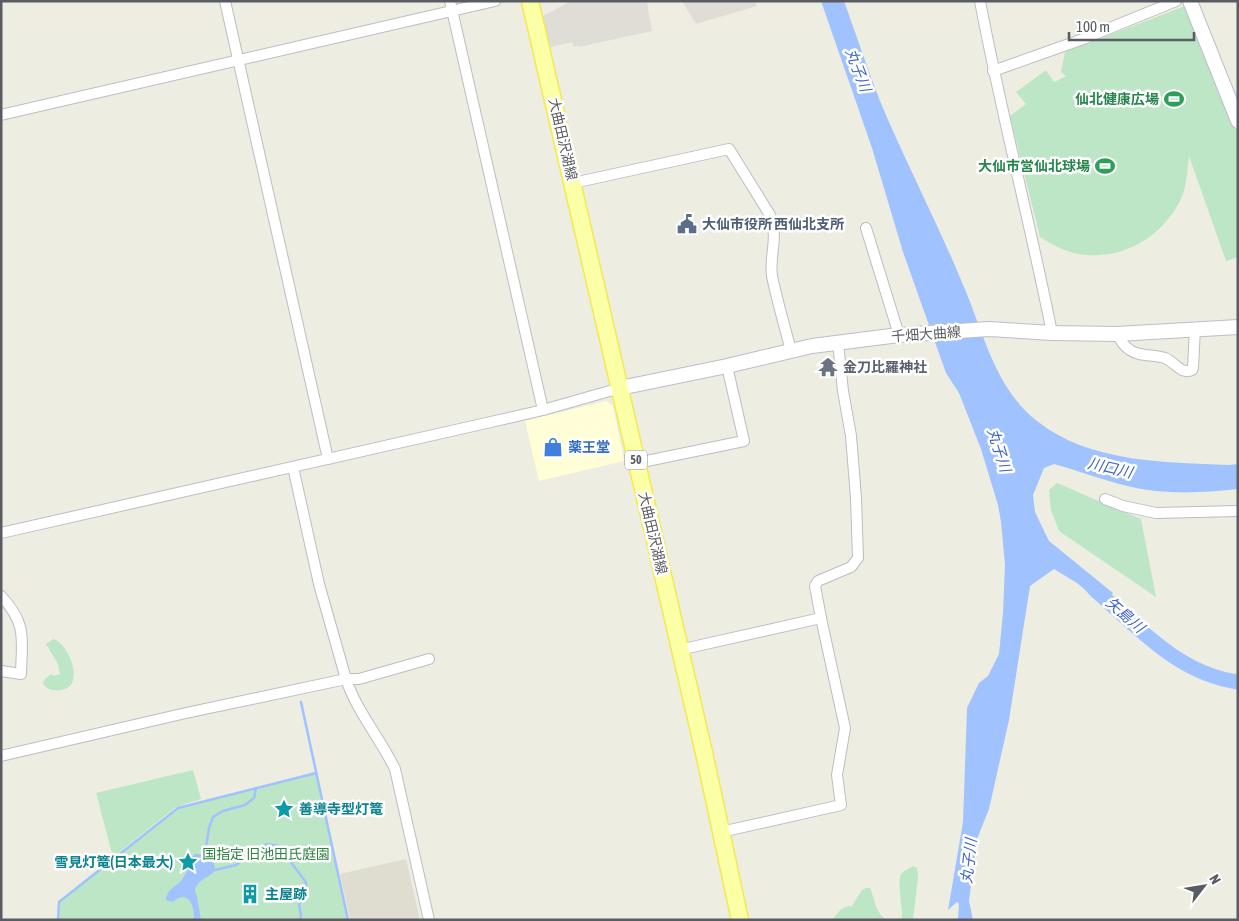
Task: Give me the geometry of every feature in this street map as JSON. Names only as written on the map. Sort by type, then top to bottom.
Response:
[{"type":"main road","name":"大曲田沢湖線","points":[[530,1],[705,757],[740,920]]},
{"type":"main road","points":[[1190,1],[1237,115]]},
{"type":"main road","name":"千畑大曲線","points":[[620,388],[812,346],[899,335],[989,329],[1052,333],[1117,334],[1238,327]]},
{"type":"street","points":[[224,1],[328,459]]},
{"type":"street","points":[[1,115],[239,61],[452,6],[495,1]]},
{"type":"street","points":[[980,1],[993,71],[1052,333]]},
{"type":"street","points":[[993,71],[1083,39],[1176,1]]},
{"type":"street","points":[[452,6],[543,410]]},
{"type":"street","points":[[573,183],[729,149],[770,215],[774,226],[775,241],[772,275],[792,351]]},
{"type":"street","points":[[866,228],[899,335]]},
{"type":"street","points":[[1117,334],[1130,350],[1138,354],[1170,360],[1187,372],[1193,368],[1195,328]]},
{"type":"street","points":[[721,832],[840,805],[837,774],[846,728],[815,586],[818,582],[851,567],[858,558],[851,436],[843,391],[838,343]]},
{"type":"street","points":[[637,463],[744,441],[727,366]]},
{"type":"street","points":[[1,533],[543,410],[620,388]]},
{"type":"street","points":[[293,467],[319,584],[346,679],[351,694],[364,719],[390,759],[394,769],[429,920]]},
{"type":"street","points":[[1105,499],[1123,506],[1156,514],[1238,511]]},
{"type":"street","points":[[1,596],[19,620],[22,644],[21,674],[1,671]]},
{"type":"street","points":[[679,650],[821,618]]},
{"type":"street","points":[[1,756],[186,713],[346,679],[359,679],[429,659]]},
{"type":"shaded area","points":[[571,1],[656,1],[647,3],[652,31],[579,47],[578,45],[574,47],[572,42],[547,48],[541,17]]},
{"type":"shaded area","points":[[682,1],[754,1],[757,6],[696,24]]},
{"type":"shaded area","points":[[606,401],[613,406],[624,461],[539,481],[525,421]]},
{"type":"shaded area","points":[[406,859],[420,920],[350,920],[340,874]]},
{"type":"green space","points":[[1185,6],[1238,133],[1238,257],[1226,261],[1189,156],[1185,185],[1180,201],[1161,227],[1136,245],[1106,255],[1090,255],[1074,253],[1048,242],[1040,237],[1010,116],[1026,104],[1016,92],[1046,70],[1054,82],[1066,76],[1061,72],[1065,52]]},
{"type":"green space","points":[[1057,483],[1141,519],[1156,597],[1059,531],[1051,510],[1049,490]]},
{"type":"green space","points":[[53,639],[59,642],[69,656],[74,673],[73,681],[69,687],[61,690],[51,690],[43,684],[44,680],[51,674],[54,676],[60,674],[57,662],[46,644]]},
{"type":"green space","points":[[193,770],[201,799],[176,807],[113,857],[96,793]]},
{"type":"green space","name":"国指定 旧池田氏庭園","points":[[316,773],[348,920],[58,920],[59,902],[178,808]]},
{"type":"green space","points":[[913,866],[917,868],[918,877],[913,920],[900,920],[902,913],[900,876]]},
{"type":"green space","points":[[870,888],[880,914],[887,920],[833,920],[841,910],[852,906],[862,890]]},
{"type":"water","points":[[821,1],[844,1],[880,101],[954,263],[992,359],[1011,393],[1023,408],[1037,421],[1058,435],[1104,453],[1154,461],[1238,464],[1238,489],[1197,492],[1168,492],[1141,489],[1118,484],[1054,464],[1044,468],[1033,495],[1035,512],[1049,541],[1113,593],[1105,607],[1077,583],[1054,569],[1030,586],[1009,720],[989,809],[977,839],[969,901],[973,920],[958,920],[959,904],[957,902],[948,910],[963,822],[967,708],[979,683],[988,676],[999,654],[1005,565],[1001,522],[998,505],[981,449],[959,393],[946,373],[903,252],[872,148]]},
{"type":"water","points":[[195,854],[205,854],[214,863],[215,870],[200,882],[196,888],[195,892],[201,920],[194,920],[190,900],[183,897],[173,902],[166,900],[169,891],[181,881],[192,862],[191,858]]},
{"type":"waterway","name":"矢島川","points":[[1094,589],[1143,633],[1177,659],[1216,677],[1238,682]]},
{"type":"waterway","points":[[301,702],[348,920]]},
{"type":"waterway","points":[[58,920],[59,902],[178,808],[316,773]]},
{"type":"waterway","points":[[205,854],[209,828],[213,817],[223,811],[245,805],[254,798],[256,788]]},
{"type":"waterway","points":[[215,870],[236,865],[267,844],[279,846],[305,881],[307,888],[299,905],[300,920]]},
{"type":"place","name":"仙北健康広場","points":[[1174,99]]},
{"type":"place","name":"大仙市営仙北球場","points":[[1105,166]]},
{"type":"place","name":"大仙市役所 西仙北支所","points":[[687,224]]},
{"type":"place","name":"金刀比羅神社","points":[[828,367]]},
{"type":"place","name":"薬王堂","points":[[553,447]]},
{"type":"place","name":"善導寺型灯篭","points":[[284,809]]},
{"type":"place","name":"雪見灯篭(日本最大)","points":[[188,862]]},
{"type":"place","name":"主屋跡","points":[[250,894]]},
{"type":"water label","name":"丸子川","points":[[858,70]]},
{"type":"water label","name":"丸子川","points":[[999,450]]},
{"type":"water label","name":"川口川","points":[[1110,468]]},
{"type":"water label","name":"丸子川","points":[[969,861]]}]
